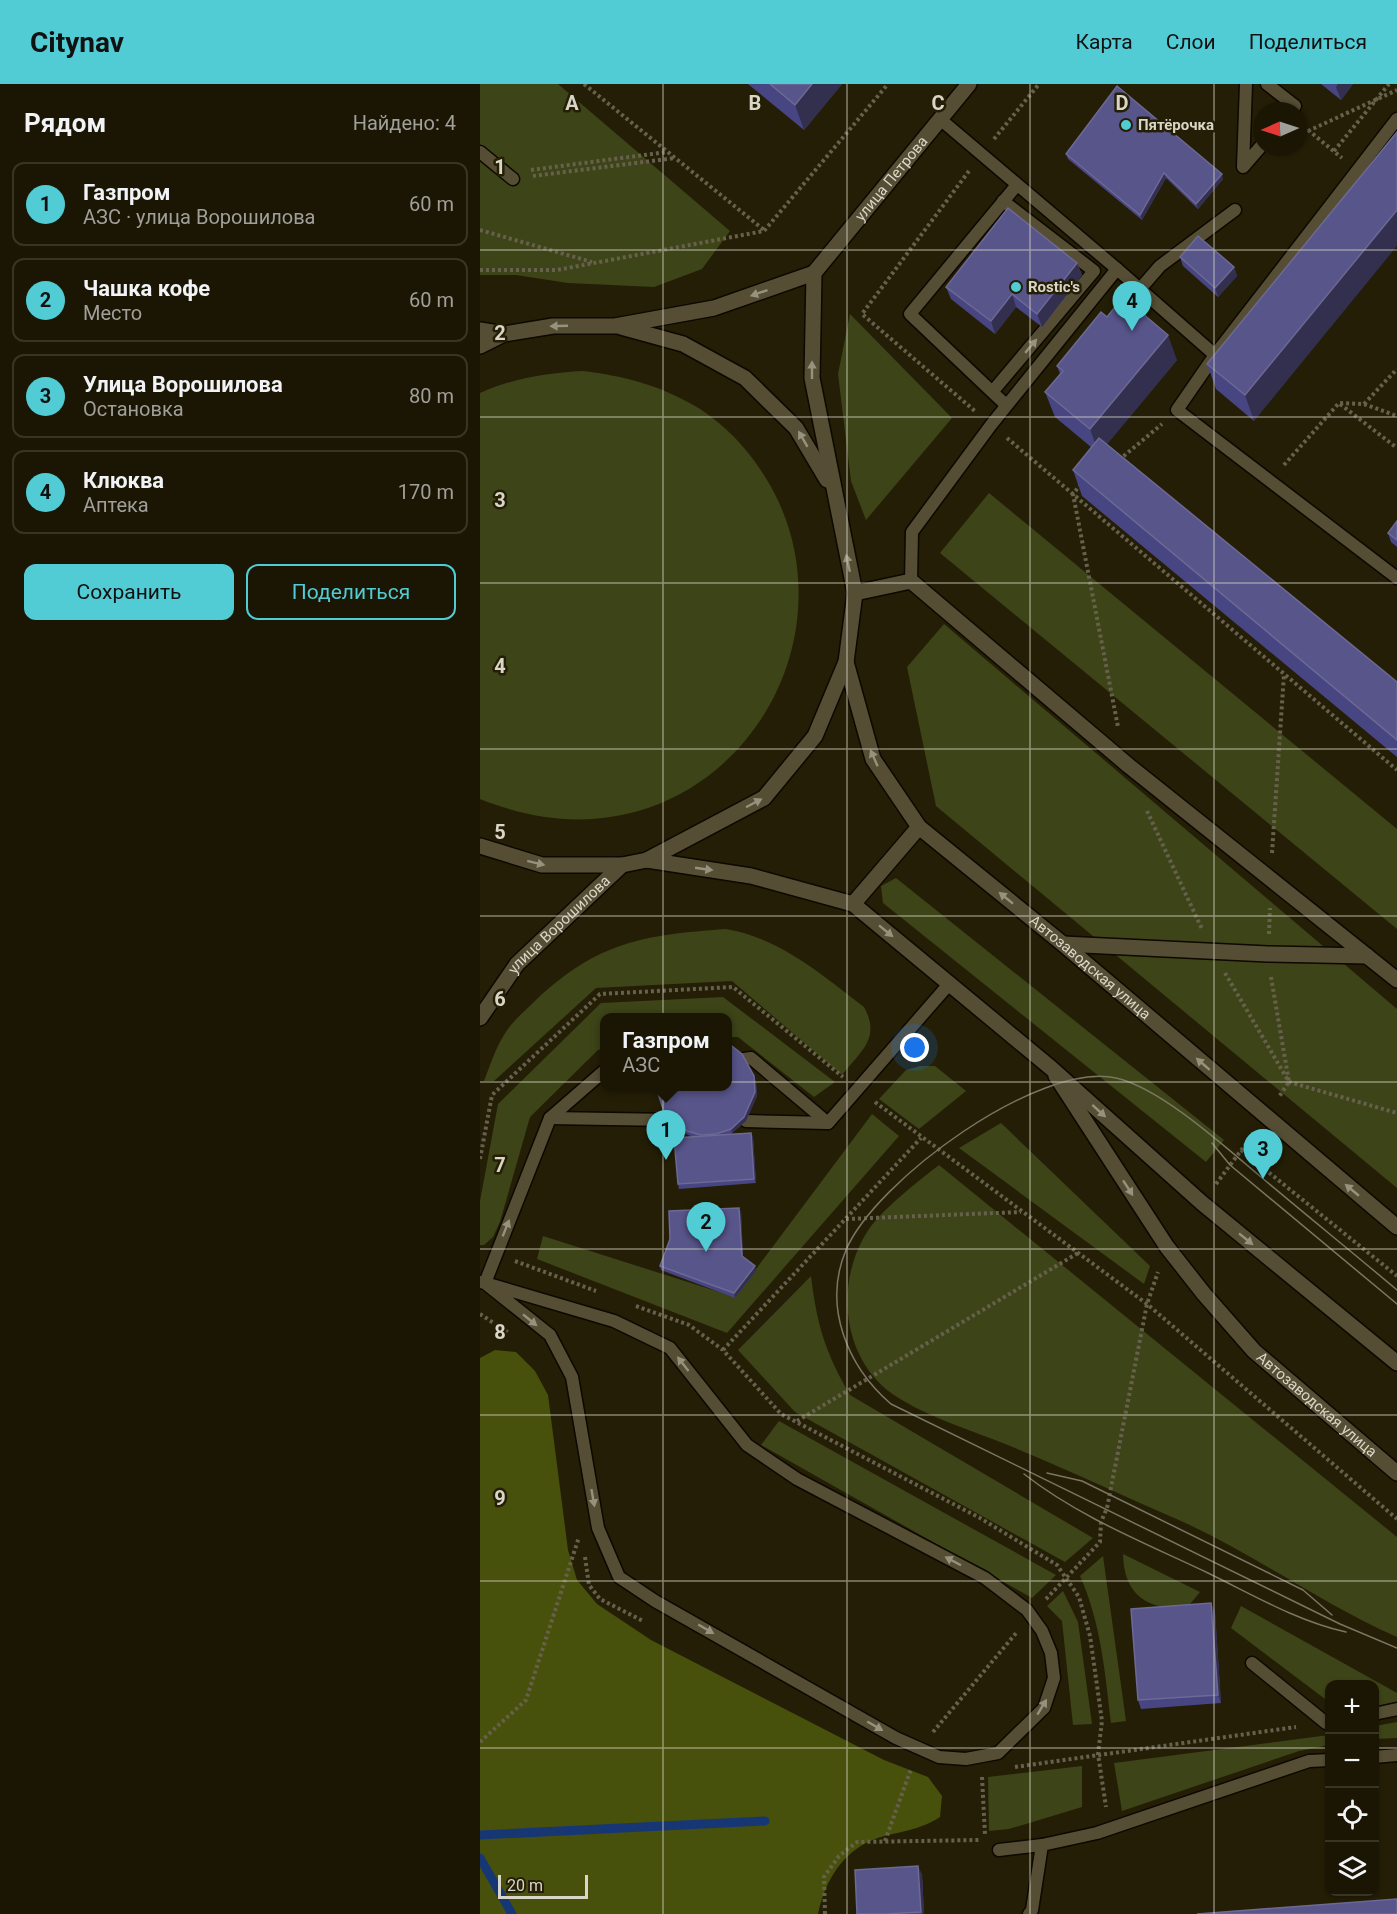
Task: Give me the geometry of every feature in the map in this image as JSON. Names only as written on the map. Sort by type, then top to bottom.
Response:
[{"type":"main road","name":"улица Петрова","points":[[814,273],[969,84]]},
{"type":"main road","points":[[480,346],[504,334],[553,326],[615,326],[714,308],[814,273],[812,378],[832,490],[855,593],[846,662],[815,736],[764,798],[646,860],[622,865],[542,865],[480,846]]},
{"type":"main road","points":[[615,326],[684,344],[745,378],[796,428],[832,490]]},
{"type":"main road","points":[[480,330],[504,334]]},
{"type":"main road","points":[[855,593],[911,581],[1129,766],[1397,980]]},
{"type":"main road","name":"Автозаводская улица","points":[[846,662],[873,759],[919,827],[1063,944],[1397,1227]]},
{"type":"main road","points":[[853,904],[919,827]]},
{"type":"main road","name":"Автозаводская улица","points":[[646,860],[751,876],[853,904],[1051,1068],[1202,1203],[1397,1363]]},
{"type":"main road","name":"улица Ворошилова","points":[[480,1018],[517,964],[622,865]]},
{"type":"main road","points":[[1063,944],[1268,954],[1367,956]]},
{"type":"main road","name":"Автозаводская улица","points":[[1051,1068],[1167,1246],[1254,1351],[1397,1473]]},
{"type":"lane","points":[[1246,84],[1243,167],[1253,155]]},
{"type":"lane","points":[[1267,84],[1290,102]]},
{"type":"lane","points":[[940,119],[1215,355]]},
{"type":"lane","points":[[1397,119],[1215,355],[1177,410],[1397,578]]},
{"type":"lane","points":[[480,152],[509,176]]},
{"type":"lane","points":[[1006,405],[910,314],[1016,186]]},
{"type":"lane","points":[[993,391],[1094,271],[1003,201]]},
{"type":"lane","points":[[1140,289],[1160,266],[1235,210]]},
{"type":"lane","points":[[911,581],[912,532],[1006,405],[1117,269]]},
{"type":"lane","points":[[746,1121],[828,1123],[950,983]]},
{"type":"lane","points":[[744,1059],[751,1058],[828,1123]]},
{"type":"lane","points":[[482,1282],[550,1118],[600,1074]]},
{"type":"lane","points":[[550,1118],[670,1120]]},
{"type":"lane","points":[[482,1282],[614,1321],[670,1348],[747,1445],[797,1479],[985,1578],[1030,1615],[1042,1631],[1051,1653],[1054,1678],[1044,1708],[998,1753],[966,1759],[939,1757],[896,1738],[655,1601],[620,1576],[598,1528],[572,1377],[550,1335],[482,1282]]},
{"type":"lane","points":[[1252,1663],[1325,1720]]},
{"type":"lane","points":[[1379,1713],[1397,1709]]},
{"type":"lane","points":[[1379,1757],[1397,1755]]},
{"type":"lane","points":[[999,1851],[1042,1845],[1097,1833],[1309,1761],[1325,1760]]},
{"type":"lane","points":[[1029,1914],[1032,1910],[1042,1845]]},
{"type":"path","points":[[584,84],[764,231]]},
{"type":"path","points":[[480,270],[556,270],[764,231],[888,84]]},
{"type":"path","points":[[1038,84],[862,314],[1397,770]]},
{"type":"path","points":[[1334,151],[1389,84]]},
{"type":"path","points":[[1357,171],[1308,131],[1397,90]]},
{"type":"path","points":[[509,176],[667,152]]},
{"type":"path","points":[[509,176],[675,158]]},
{"type":"path","points":[[480,230],[595,263]]},
{"type":"path","points":[[1364,404],[1397,369]]},
{"type":"path","points":[[1339,403],[1364,404],[1397,416]]},
{"type":"path","points":[[1339,403],[1397,448]]},
{"type":"path","points":[[1269,482],[1339,403]]},
{"type":"path","points":[[1108,461],[1119,460],[1177,410]]},
{"type":"path","points":[[1119,460],[1128,468]]},
{"type":"path","points":[[1073,494],[1086,478]]},
{"type":"path","points":[[1202,1203],[1289,1082],[1268,954],[1284,674]]},
{"type":"path","points":[[480,1159],[492,1095],[600,994],[733,987],[921,1138],[1147,1304],[1397,1519]]},
{"type":"path","points":[[1289,1082],[1397,1113]]},
{"type":"path","points":[[723,1350],[921,1138]]},
{"type":"path","points":[[1241,1150],[1397,1276]]},
{"type":"path","points":[[845,1219],[1021,1212]]},
{"type":"path","points":[[885,1841],[920,1748],[1030,1615],[1100,1542],[1101,1522],[1107,1508],[1147,1304],[1167,1246]]},
{"type":"path","points":[[796,1422],[1078,1253]]},
{"type":"path","points":[[480,1314],[516,1338]]},
{"type":"path","points":[[480,1742],[526,1700],[582,1529],[583,1540]]},
{"type":"path","points":[[585,1552],[589,1585],[600,1599],[651,1626]]},
{"type":"path","points":[[1005,1768],[1325,1722]]},
{"type":"path","points":[[825,1914],[824,1877],[839,1856],[857,1842],[985,1840],[982,1771]]},
{"type":"green space","points":[[480,84],[558,84],[730,231],[702,269],[654,287],[568,283],[516,275],[480,275]]},
{"type":"green space","points":[[850,314],[952,418],[866,520],[851,481],[838,374]]},
{"type":"green space","points":[[583,371],[613,376],[668,392],[706,413],[744,448],[767,480],[788,527],[798,575],[796,624],[785,672],[763,716],[733,754],[694,786],[648,808],[605,818],[563,819],[521,812],[480,799],[480,393],[530,377]]},
{"type":"green space","points":[[989,493],[1397,829],[1397,929],[940,553]]},
{"type":"green space","points":[[944,624],[1397,1009],[1397,1188],[936,806],[907,667]]},
{"type":"green space","points":[[896,878],[1224,1140],[1206,1162],[883,903],[881,886]]},
{"type":"green space","points":[[726,929],[764,940],[782,949],[816,970],[864,1007],[869,1018],[870,1036],[862,1051],[842,1075],[732,981],[596,988],[494,1081],[484,1081],[498,1046],[511,1025],[558,981],[579,966],[623,945],[645,939],[670,934]]},
{"type":"green space","points":[[723,997],[835,1082],[814,1097],[738,1037],[732,1037],[732,1013],[600,1013],[600,1050],[530,1117],[500,1222],[493,1237],[484,1245],[480,1245],[480,1201],[498,1104],[601,1003]]},
{"type":"green space","points":[[920,1066],[935,1066],[966,1091],[919,1129],[879,1099],[906,1070]]},
{"type":"green space","points":[[872,1114],[899,1136],[727,1333],[537,1259],[543,1236],[735,1297]]},
{"type":"green space","points":[[1001,1123],[1150,1266],[1144,1284],[959,1148]]},
{"type":"green space","points":[[939,1165],[1397,1537],[1397,1637],[1342,1610],[1209,1534],[1057,1466],[916,1408],[887,1390],[871,1374],[852,1335],[848,1313],[851,1269],[858,1248],[875,1221]]},
{"type":"green space","points":[[811,1276],[823,1338],[850,1395],[1093,1538],[1065,1562],[795,1412],[738,1350]]},
{"type":"green space","points":[[495,1350],[516,1352],[535,1371],[548,1395],[568,1550],[577,1580],[597,1604],[651,1640],[884,1760],[928,1777],[942,1796],[940,1817],[921,1827],[875,1839],[848,1856],[829,1882],[818,1914],[480,1914],[480,1358]]},
{"type":"green space","points":[[779,1421],[1056,1575],[1032,1598],[761,1445]]},
{"type":"green space","points":[[1123,1554],[1200,1592],[1186,1609],[1149,1603],[1133,1590],[1124,1568]]},
{"type":"green space","points":[[1103,1556],[1126,1721],[1111,1723],[1097,1630],[1080,1576]]},
{"type":"green space","points":[[1063,1591],[1078,1622],[1092,1724],[1073,1725],[1062,1621],[1047,1606]]},
{"type":"green space","points":[[1241,1606],[1374,1680],[1325,1680],[1325,1699],[1231,1628]]},
{"type":"green space","points":[[1379,1683],[1397,1693],[1397,1702],[1379,1706]]},
{"type":"green space","points":[[1397,1722],[1397,1738],[1379,1739],[1379,1725]]},
{"type":"green space","points":[[1325,1736],[1325,1746],[1299,1751],[1122,1811],[1114,1763]]},
{"type":"green space","points":[[1082,1766],[1082,1807],[1009,1829],[989,1831],[988,1777]]},
{"type":"building","points":[[770,84],[812,84],[795,105]]},
{"type":"building","name":"Пятёрочка","points":[[1117,86],[1222,174],[1196,204],[1164,173],[1140,215],[1066,154]]},
{"type":"building","points":[[1397,132],[1397,210],[1245,395],[1207,364]]},
{"type":"building","name":"Rostic's","points":[[1008,208],[1077,263],[1037,314],[1012,294],[991,321],[946,287]]},
{"type":"building","points":[[1198,236],[1234,267],[1215,288],[1180,257]]},
{"type":"building","points":[[1123,297],[1168,335],[1090,429],[1045,392],[1063,371],[1057,366],[1101,312],[1107,317]]},
{"type":"building","points":[[1099,438],[1397,682],[1397,740],[1073,470]]},
{"type":"building","points":[[1397,521],[1397,540],[1388,533]]},
{"type":"building","points":[[732,1046],[742,1054],[754,1076],[755,1092],[744,1117],[731,1129],[716,1134],[701,1135],[687,1131],[674,1122],[663,1109],[658,1091],[732,1091]]},
{"type":"building","points":[[751,1133],[754,1179],[678,1184],[674,1138]]},
{"type":"building","points":[[739,1208],[742,1256],[755,1266],[734,1293],[660,1266],[670,1239],[669,1211]]},
{"type":"building","points":[[1211,1603],[1218,1695],[1138,1700],[1131,1609]]},
{"type":"building","points":[[918,1866],[921,1912],[857,1914],[855,1870]]},
{"type":"building","points":[[1397,1899],[1397,1914],[1197,1914]]},
{"type":"waterway","points":[[480,1835],[765,1821]]},
{"type":"waterway","points":[[480,1858],[512,1914]]},
{"type":"tram line","points":[[1397,1290],[1211,1135],[1153,1093],[1116,1078],[1083,1078],[1045,1088],[1004,1107],[963,1132],[924,1161],[890,1192],[863,1222],[846,1250],[839,1271],[837,1293],[838,1314],[843,1334],[852,1354],[862,1372],[891,1404],[1340,1624],[1397,1648]]},
{"type":"tram line","points":[[1212,1143],[1230,1165],[1397,1304]]},
{"type":"tram line","points":[[1047,1473],[1082,1481],[1303,1590],[1332,1615]]},
{"type":"tram line","points":[[1024,1474],[1067,1503],[1113,1528],[1293,1614],[1346,1632]]},
{"type":"place","name":"Пятёрочка","points":[[1126,125]]},
{"type":"place","name":"Rostic's","points":[[1016,287]]},
{"type":"place","name":"Клюква","points":[[1132,331]]},
{"type":"place","name":"Газпром","points":[[666,1160]]},
{"type":"place","name":"Улица Ворошилова","points":[[1263,1179]]},
{"type":"place","name":"Чашка кофе","points":[[706,1252]]}]
